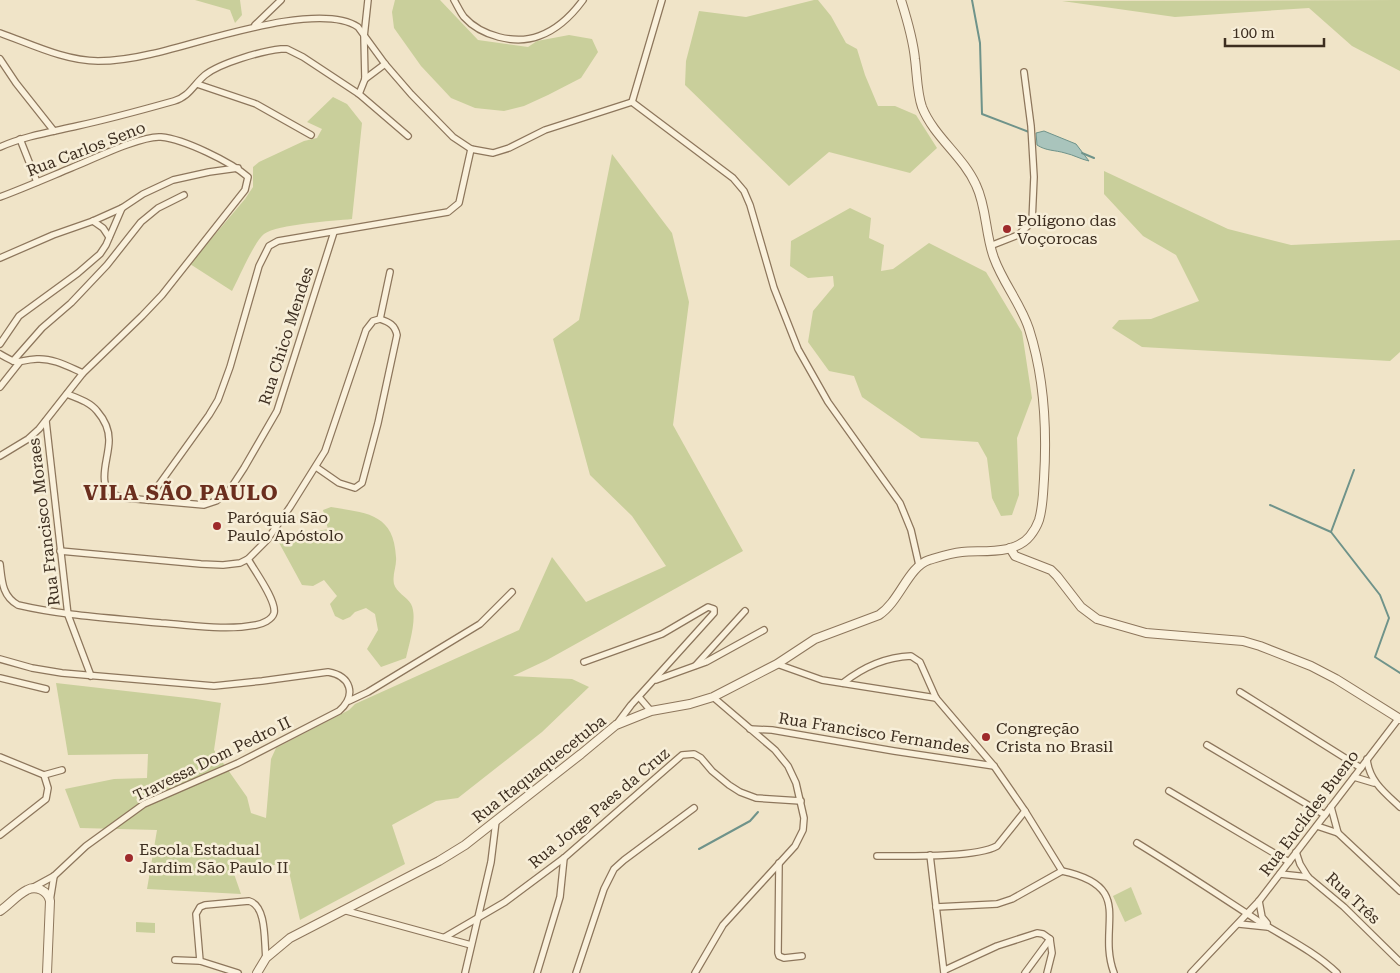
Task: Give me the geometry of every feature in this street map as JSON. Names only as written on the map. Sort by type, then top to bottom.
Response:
[{"type":"street","points":[[253,26],[282,0]]},
{"type":"street","points":[[359,94],[365,78],[364,37],[368,0]]},
{"type":"street","points":[[454,0],[464,16],[476,27],[493,36],[524,40],[538,37],[550,31],[577,9],[583,0]]},
{"type":"street","points":[[632,102],[662,0]]},
{"type":"street","points":[[632,102],[733,178],[744,191],[750,204],[777,296],[798,349],[828,402],[900,504],[910,530],[919,565],[932,559],[960,552],[1010,548],[1028,539],[1039,520],[1043,490],[1046,424],[1038,368],[1029,328],[1003,281],[990,246],[983,206],[976,184],[962,162],[940,138],[921,105],[915,56],[901,0]]},
{"type":"street","points":[[0,33],[72,58],[99,61],[118,60],[150,54],[253,26],[308,17],[333,18],[352,23],[358,27],[385,64],[453,137],[471,149],[493,153],[509,148],[545,130],[632,102]]},
{"type":"street","points":[[0,147],[20,139],[175,101],[189,93],[205,75],[226,64],[274,50],[287,49],[303,57],[359,94],[408,136]]},
{"type":"street","points":[[0,59],[16,83],[54,131]]},
{"type":"street","points":[[365,78],[385,64]]},
{"type":"street","points":[[990,246],[1018,235],[1032,222],[1034,177],[1031,126],[1024,72]]},
{"type":"street","points":[[197,84],[256,104],[311,135]]},
{"type":"street","name":"Rua Carlos Seno","points":[[0,197],[123,147],[160,137],[190,146],[238,168]]},
{"type":"street","points":[[20,139],[37,182]]},
{"type":"street","points":[[148,500],[218,400],[230,367],[259,266],[268,246],[278,241],[448,212],[459,203],[471,149]]},
{"type":"street","points":[[0,258],[122,208],[142,194],[173,180],[238,168],[248,176],[245,190],[162,295],[83,373],[46,421],[28,439],[0,456]]},
{"type":"street","points":[[0,387],[42,328],[72,303],[108,265],[141,222],[158,208],[184,195]]},
{"type":"street","points":[[0,344],[19,316],[92,260],[103,249],[122,208]]},
{"type":"street","points":[[93,221],[103,228],[109,238]]},
{"type":"street","name":"Rua Chico Mendes","points":[[67,394],[79,398],[96,409],[103,419],[109,440],[104,472],[109,491],[116,496],[148,500],[204,505],[216,501],[229,491],[277,411],[334,232]]},
{"type":"street","points":[[380,319],[390,272]]},
{"type":"street","points":[[60,551],[223,565],[240,563],[248,559],[267,540],[290,508],[325,451],[366,330],[373,321],[380,319],[396,329],[397,336],[378,423],[366,470],[359,487],[356,488],[339,483],[316,467]]},
{"type":"street","points":[[0,354],[16,362],[38,359],[66,365],[83,373]]},
{"type":"street","name":"Rua Francisco Moraes","points":[[46,421],[68,615],[91,676]]},
{"type":"street","points":[[1010,548],[1015,556],[1051,570],[1081,608],[1097,618],[1146,633],[1243,641],[1260,646],[1311,666],[1336,679],[1399,718]]},
{"type":"street","points":[[0,564],[5,592],[12,602],[26,607],[68,615],[226,627],[264,623],[274,613],[274,607],[265,588],[248,559]]},
{"type":"street","name":"Rua Itaquaquecetuba","points":[[257,973],[266,958],[290,938],[439,861],[465,845],[616,725],[651,711],[690,704],[713,697],[778,664],[815,639],[866,621],[888,610],[919,565]]},
{"type":"street","points":[[348,701],[368,692],[480,624],[512,592]]},
{"type":"street","points":[[584,662],[662,634],[708,607],[713,608],[714,613],[616,725]]},
{"type":"street","points":[[695,666],[745,611]]},
{"type":"street","points":[[654,681],[706,662],[764,630]]},
{"type":"street","points":[[843,683],[868,667],[891,659],[911,656],[920,662],[936,698],[994,766],[1025,811],[1062,871],[1086,878],[1096,884],[1106,894],[1111,912],[1109,951],[1114,973]]},
{"type":"street","points":[[0,659],[32,668],[62,673],[214,686],[328,672],[335,673],[347,682],[350,695],[348,701]]},
{"type":"street","points":[[778,664],[822,680],[936,698]]},
{"type":"street","points":[[0,678],[46,689]]},
{"type":"street","points":[[1240,692],[1361,768]]},
{"type":"street","points":[[639,697],[651,711]]},
{"type":"street","points":[[695,973],[723,925],[795,846],[803,830],[804,818],[796,783],[783,759],[713,697]]},
{"type":"street","name":"Travessa Dom Pedro II","points":[[0,911],[28,889],[54,876],[86,846],[144,804],[238,763],[339,711],[348,701]]},
{"type":"street","name":"Rua Euclídes Bueno","points":[[1191,973],[1249,914],[1399,718]]},
{"type":"street","name":"Rua Francisco Fernandes","points":[[750,729],[772,730],[894,752],[994,766]]},
{"type":"street","points":[[1208,745],[1325,815]]},
{"type":"street","name":"Rua Jorge Paes da Cruz","points":[[445,938],[505,902],[564,858],[682,755],[694,754],[701,758],[712,771],[740,792],[756,798],[800,800]]},
{"type":"street","points":[[0,757],[44,775],[62,770]]},
{"type":"street","points":[[1368,759],[1369,772],[1374,783],[1400,807]]},
{"type":"street","points":[[0,835],[46,799],[48,788],[44,775]]},
{"type":"street","points":[[1354,777],[1374,783]]},
{"type":"street","points":[[1169,791],[1289,862]]},
{"type":"street","points":[[1331,807],[1338,833]]},
{"type":"street","points":[[576,973],[604,889],[614,869],[694,808]]},
{"type":"street","points":[[877,856],[930,855],[991,849],[997,846],[1025,811]]},
{"type":"street","points":[[465,973],[491,862],[496,821]]},
{"type":"street","points":[[1317,826],[1338,833],[1400,890]]},
{"type":"street","points":[[1137,844],[1184,871],[1328,964],[1337,973]]},
{"type":"street","name":"Rua Três","points":[[1296,852],[1300,864],[1308,877]]},
{"type":"street","points":[[930,855],[944,972],[998,946],[1037,933],[1043,934],[1050,939],[1052,953],[1048,973]]},
{"type":"street","points":[[537,973],[560,897],[564,858]]},
{"type":"street","points":[[779,863],[778,953],[779,956],[784,958],[802,956]]},
{"type":"street","points":[[936,907],[998,904],[1012,899],[1062,871]]},
{"type":"street","name":"Rua Três","points":[[1280,874],[1295,874],[1308,877],[1317,882],[1400,962]]},
{"type":"street","points":[[47,973],[50,901],[54,876]]},
{"type":"street","points":[[31,889],[44,891],[50,901]]},
{"type":"street","points":[[200,961],[196,914],[200,907],[249,901],[257,906],[262,915],[266,958]]},
{"type":"street","points":[[1259,901],[1262,917],[1270,927]]},
{"type":"street","points":[[343,910],[471,945]]},
{"type":"street","points":[[1239,924],[1270,927]]},
{"type":"street","points":[[1025,973],[1050,939]]},
{"type":"street","points":[[175,960],[200,961],[238,973]]},
{"type":"green space","points":[[195,0],[240,0],[242,15],[235,23],[230,10]]},
{"type":"green space","points":[[395,0],[440,0],[478,40],[528,47],[537,41],[569,35],[592,39],[598,52],[581,78],[524,106],[504,111],[475,108],[451,98],[421,66],[394,28],[392,12]]},
{"type":"green space","points":[[818,0],[831,16],[846,43],[857,49],[878,106],[895,106],[916,115],[937,148],[910,173],[829,152],[789,186],[685,85],[686,61],[699,11],[746,17]]},
{"type":"green space","points":[[1400,0],[1400,71],[1352,46],[1309,8],[1175,17],[1062,1]]},
{"type":"green space","points":[[333,97],[347,104],[362,123],[352,219],[293,225],[264,234],[251,252],[232,291],[190,264],[253,187],[253,167],[259,162],[304,141],[317,138],[322,129],[307,122]]},
{"type":"green space","points":[[612,154],[672,233],[689,302],[673,425],[743,551],[547,660],[513,676],[572,679],[589,687],[542,732],[458,798],[436,801],[392,825],[405,864],[300,920],[287,863],[233,871],[241,894],[147,889],[157,830],[80,828],[65,789],[114,779],[147,778],[148,754],[68,755],[56,683],[221,703],[214,750],[247,797],[251,813],[266,818],[271,759],[276,748],[349,710],[355,704],[519,630],[552,557],[586,602],[666,566],[632,516],[590,475],[553,339],[579,320]]},
{"type":"green space","points":[[1104,171],[1228,229],[1291,245],[1400,240],[1400,352],[1390,361],[1142,347],[1112,328],[1119,320],[1151,319],[1199,301],[1176,255],[1143,236],[1104,194]]},
{"type":"green space","points":[[850,208],[871,218],[869,238],[884,245],[881,271],[893,269],[929,243],[986,272],[1022,332],[1032,398],[1017,438],[1019,495],[1012,515],[1001,516],[992,498],[987,458],[978,442],[921,438],[862,397],[854,376],[829,371],[808,342],[813,311],[834,286],[833,276],[808,278],[790,266],[791,241]]},
{"type":"green space","points":[[331,507],[356,511],[376,518],[384,523],[390,531],[396,557],[394,584],[397,590],[411,604],[414,616],[406,658],[381,667],[367,649],[378,630],[375,614],[366,608],[355,612],[343,620],[335,616],[330,604],[337,596],[324,580],[313,586],[302,585],[277,539],[328,529],[323,510]]},
{"type":"green space","points":[[1131,887],[1142,914],[1125,922],[1113,896]]},
{"type":"green space","points":[[136,922],[155,923],[155,933],[136,932]]},
{"type":"water","points":[[1044,131],[1076,144],[1089,161],[1037,145],[1036,133]]},
{"type":"waterway","points":[[972,0],[980,43],[982,114],[1029,132]]},
{"type":"waterway","points":[[1082,153],[1094,158]]},
{"type":"waterway","points":[[1331,532],[1354,470]]},
{"type":"waterway","points":[[1270,505],[1331,532],[1380,595],[1389,618],[1375,657],[1400,673]]},
{"type":"waterway","points":[[699,849],[750,821],[758,812]]},
{"type":"place","name":"Polígono das Voçorocas","points":[[1007,229]]},
{"type":"place","name":"Paróquia São Paulo Apóstolo","points":[[217,526]]},
{"type":"place","name":"Congreção Crista no Brasil","points":[[986,737]]},
{"type":"place","name":"Escola Estadual Jardim São Paulo II","points":[[129,858]]},
{"type":"district","name":"VILA SÃO PAULO","points":[[181,493]]}]
